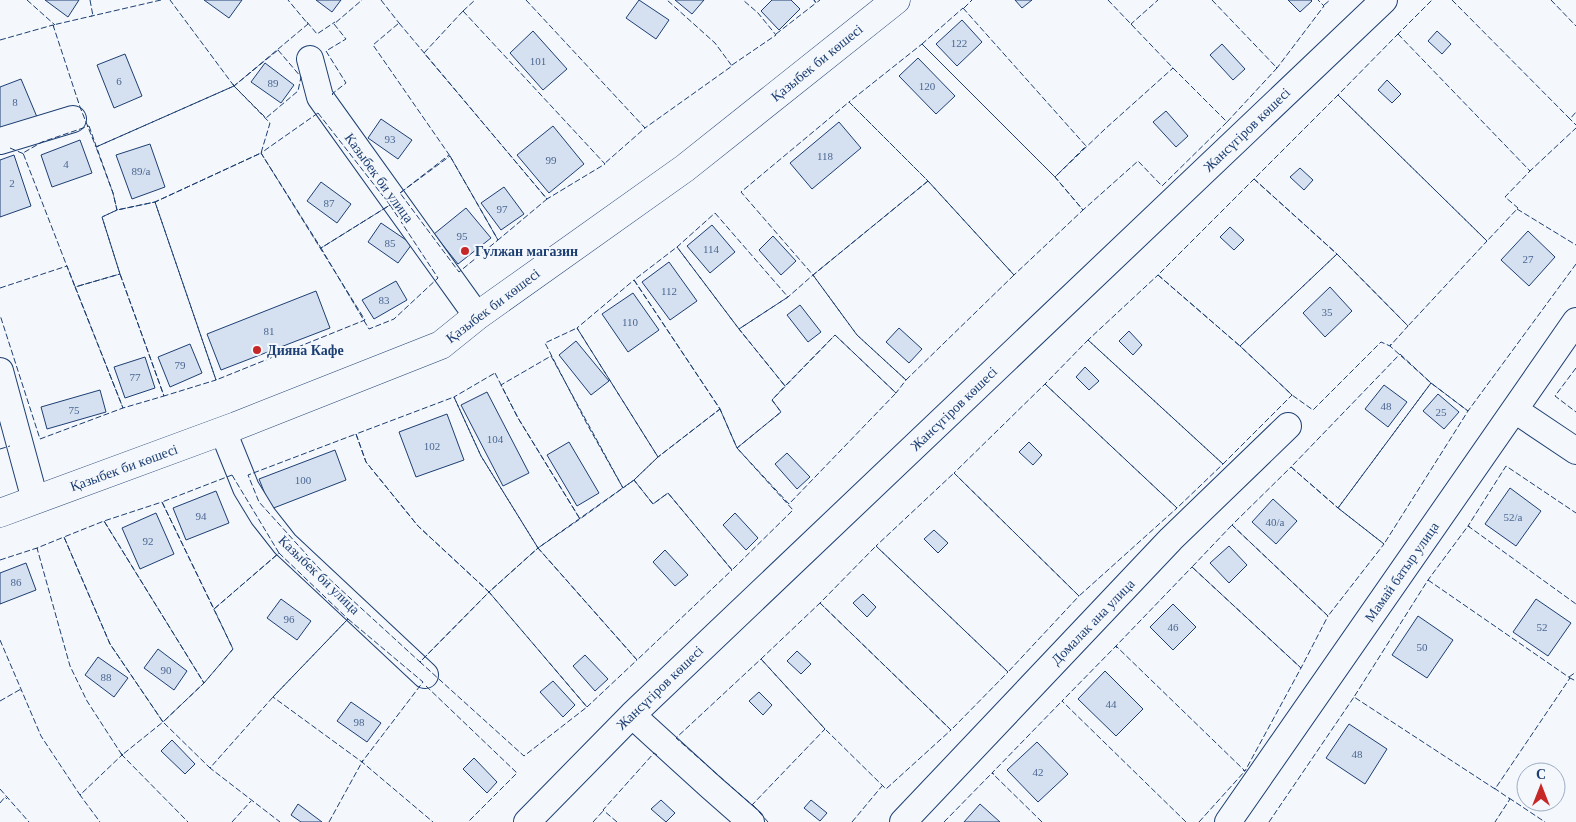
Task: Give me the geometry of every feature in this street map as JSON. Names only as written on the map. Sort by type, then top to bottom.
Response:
[{"type":"main road","name":"Қазыбек би көшесі","points":[[0,513],[223,431],[441,345],[477,316],[685,168],[896,0]]},
{"type":"street","name":"Жансүгіров көшесі","points":[[526,822],[632,715],[1384,0]]},
{"type":"street","name":"Казыбек би улица","points":[[310,59],[320,97],[477,316]]},
{"type":"street","points":[[0,141],[73,119]]},
{"type":"street","name":"Мамай батыр улица","points":[[1228,822],[1576,321]]},
{"type":"street","points":[[0,371],[36,500]]},
{"type":"street","points":[[1515,410],[1576,452]]},
{"type":"street","name":"Домалак ана улица","points":[[903,822],[1171,539],[1288,426]]},
{"type":"street","name":"Казыбек би улица","points":[[223,431],[246,488],[285,544],[425,675]]},
{"type":"street","points":[[632,715],[751,822]]},
{"type":"building","points":[[45,0],[79,0],[68,17]]},
{"type":"building","points":[[204,0],[242,0],[229,18]]},
{"type":"building","points":[[316,0],[341,0],[332,12]]},
{"type":"building","points":[[639,0],[669,20],[656,39],[626,18]]},
{"type":"building","points":[[675,0],[704,0],[692,14]]},
{"type":"building","points":[[772,0],[791,0],[800,9],[779,30],[761,11]]},
{"type":"building","points":[[1015,0],[1032,0],[1022,8]]},
{"type":"building","points":[[1288,0],[1311,0],[1312,1],[1300,12]]},
{"type":"building","points":[[962,20],[982,42],[957,66],[936,44]]},
{"type":"building","points":[[533,31],[567,69],[543,90],[510,53]]},
{"type":"building","points":[[1437,31],[1451,44],[1442,54],[1428,41]]},
{"type":"building","points":[[1222,44],[1245,69],[1233,80],[1210,55]]},
{"type":"building","points":[[125,54],[142,96],[114,108],[97,65]]},
{"type":"building","points":[[918,58],[955,96],[936,114],[899,76]]},
{"type":"building","points":[[265,63],[294,85],[281,103],[251,82]]},
{"type":"building","points":[[21,79],[37,117],[0,132],[0,87]]},
{"type":"building","points":[[1387,80],[1401,94],[1392,103],[1378,90]]},
{"type":"building","points":[[1166,111],[1188,136],[1176,147],[1153,122]]},
{"type":"building","points":[[381,119],[412,140],[398,159],[368,138]]},
{"type":"building","points":[[839,122],[861,148],[812,189],[790,163]]},
{"type":"building","points":[[553,126],[584,164],[549,193],[517,155]]},
{"type":"building","points":[[80,140],[92,173],[52,187],[41,155]]},
{"type":"building","points":[[150,144],[165,187],[132,199],[116,155]]},
{"type":"building","points":[[14,155],[31,206],[0,217],[0,160]]},
{"type":"building","points":[[1300,168],[1313,180],[1304,190],[1290,177]]},
{"type":"building","points":[[321,182],[351,204],[337,223],[307,201]]},
{"type":"building","points":[[504,187],[524,214],[501,230],[481,203]]},
{"type":"building","points":[[466,208],[491,238],[458,264],[434,234]]},
{"type":"building","points":[[381,223],[412,244],[398,263],[368,242]]},
{"type":"building","points":[[712,225],[735,252],[710,273],[687,246]]},
{"type":"building","points":[[1230,227],[1244,240],[1234,250],[1220,237]]},
{"type":"building","points":[[1528,231],[1555,257],[1529,286],[1501,260]]},
{"type":"building","points":[[773,236],[796,261],[781,275],[759,250]]},
{"type":"building","points":[[669,262],[697,301],[670,320],[642,282]]},
{"type":"building","points":[[396,281],[407,300],[374,319],[362,300]]},
{"type":"building","points":[[1330,287],[1352,311],[1325,337],[1303,313]]},
{"type":"building","points":[[316,291],[330,328],[221,370],[207,334]]},
{"type":"building","points":[[633,293],[659,330],[628,352],[602,314]]},
{"type":"building","points":[[800,305],[821,332],[808,342],[787,315]]},
{"type":"building","points":[[899,328],[922,349],[909,363],[886,342]]},
{"type":"building","points":[[1129,331],[1142,345],[1133,355],[1119,341]]},
{"type":"building","points":[[576,341],[609,381],[591,395],[559,355]]},
{"type":"building","points":[[190,344],[202,373],[170,387],[158,357]]},
{"type":"building","points":[[145,357],[155,388],[125,398],[114,367]]},
{"type":"building","points":[[1085,367],[1099,381],[1089,390],[1076,377]]},
{"type":"building","points":[[1384,385],[1407,402],[1388,427],[1365,409]]},
{"type":"building","points":[[100,390],[106,412],[47,429],[41,407]]},
{"type":"building","points":[[487,392],[529,473],[503,486],[461,405]]},
{"type":"building","points":[[1438,394],[1459,412],[1444,429],[1423,411]]},
{"type":"building","points":[[447,414],[464,460],[416,477],[399,432]]},
{"type":"building","points":[[569,442],[599,493],[577,506],[547,455]]},
{"type":"building","points":[[1029,442],[1042,455],[1033,465],[1019,452]]},
{"type":"building","points":[[335,450],[346,480],[271,509],[259,479]]},
{"type":"building","points":[[787,453],[810,477],[797,489],[775,464]]},
{"type":"building","points":[[1510,488],[1541,511],[1516,546],[1485,524]]},
{"type":"building","points":[[216,491],[229,523],[186,540],[173,508]]},
{"type":"building","points":[[1273,499],[1297,521],[1276,544],[1252,522]]},
{"type":"building","points":[[156,513],[174,554],[140,569],[122,528]]},
{"type":"building","points":[[735,513],[758,538],[746,550],[723,525]]},
{"type":"building","points":[[934,530],[948,543],[938,553],[924,539]]},
{"type":"building","points":[[1229,546],[1247,565],[1229,583],[1210,563]]},
{"type":"building","points":[[665,550],[688,575],[675,586],[653,562]]},
{"type":"building","points":[[26,563],[36,590],[0,604],[0,573]]},
{"type":"building","points":[[863,594],[876,607],[867,617],[853,603]]},
{"type":"building","points":[[281,599],[311,621],[297,640],[267,618]]},
{"type":"building","points":[[1536,599],[1571,623],[1548,656],[1513,632]]},
{"type":"building","points":[[1173,604],[1196,627],[1173,650],[1150,627]]},
{"type":"building","points":[[1418,616],[1453,640],[1427,678],[1392,655]]},
{"type":"building","points":[[158,649],[187,671],[174,690],[144,668]]},
{"type":"building","points":[[797,651],[811,664],[801,674],[787,661]]},
{"type":"building","points":[[585,655],[608,679],[595,691],[573,666]]},
{"type":"building","points":[[98,657],[128,678],[114,697],[85,675]]},
{"type":"building","points":[[1105,671],[1143,709],[1116,736],[1078,699]]},
{"type":"building","points":[[553,681],[575,705],[563,717],[540,692]]},
{"type":"building","points":[[759,692],[772,705],[763,715],[749,701]]},
{"type":"building","points":[[351,702],[381,723],[367,742],[337,721]]},
{"type":"building","points":[[1349,724],[1387,749],[1365,784],[1326,758]]},
{"type":"building","points":[[172,740],[195,764],[185,774],[161,751]]},
{"type":"building","points":[[1037,742],[1068,774],[1038,802],[1007,770]]},
{"type":"building","points":[[474,758],[497,782],[487,793],[463,769]]},
{"type":"building","points":[[661,800],[675,813],[666,822],[651,809]]},
{"type":"building","points":[[811,800],[827,813],[820,821],[804,808]]},
{"type":"building","points":[[298,804],[322,822],[301,822],[291,815]]},
{"type":"building","points":[[980,804],[1000,822],[964,822]]},
{"type":"fence","points":[[27,0],[55,25]]},
{"type":"fence","points":[[90,0],[93,16],[91,16]]},
{"type":"fence","points":[[161,0],[53,25],[80,107],[96,147],[234,86],[170,0]]},
{"type":"fence","points":[[233,84],[234,86],[308,24],[288,0]]},
{"type":"fence","points":[[333,95],[346,83],[326,51],[346,39],[334,24],[362,0]]},
{"type":"fence","points":[[381,0],[399,23]]},
{"type":"fence","points":[[463,11],[475,0]]},
{"type":"fence","points":[[526,0],[645,128],[604,164]]},
{"type":"fence","points":[[643,126],[645,128],[732,66],[715,43],[667,0]]},
{"type":"fence","points":[[732,65],[776,35],[758,13],[743,0]]},
{"type":"fence","points":[[776,34],[816,3],[814,0],[816,3],[820,0]]},
{"type":"fence","points":[[964,8],[972,0]]},
{"type":"fence","points":[[1108,0],[1172,69]]},
{"type":"fence","points":[[1132,25],[1158,0]]},
{"type":"fence","points":[[1212,0],[1277,68],[1226,121]]},
{"type":"fence","points":[[1276,67],[1324,6],[1318,0]]},
{"type":"fence","points":[[1324,5],[1330,0]]},
{"type":"fence","points":[[1399,35],[1432,0]]},
{"type":"fence","points":[[1452,0],[1570,119],[1576,112]]},
{"type":"fence","points":[[1551,0],[1576,26]]},
{"type":"fence","points":[[963,8],[1086,146],[1055,177],[922,44],[963,8]]},
{"type":"fence","points":[[463,11],[605,164],[547,199],[424,53],[463,11]]},
{"type":"fence","points":[[307,22],[317,34],[335,22]]},
{"type":"fence","points":[[399,23],[547,199],[498,240],[450,156],[373,45],[399,23]]},
{"type":"fence","points":[[0,40],[53,25],[54,27]]},
{"type":"fence","points":[[1398,34],[1530,171],[1505,197],[1518,208],[1487,241],[1338,95],[1398,34]]},
{"type":"fence","points":[[922,44],[1055,177],[1083,210],[1014,275],[928,181],[849,102],[922,44]]},
{"type":"fence","points":[[278,50],[301,77],[298,91],[266,118],[234,86],[278,50]]},
{"type":"fence","points":[[1173,68],[1227,122],[1162,186],[1138,161],[1083,210],[1055,177],[1173,68]]},
{"type":"fence","points":[[234,86],[270,123],[261,153],[155,202],[117,210],[113,193],[96,147],[234,86]]},
{"type":"fence","points":[[1337,254],[1240,346],[1292,395],[1313,410],[1381,342],[1390,346],[1408,326],[1337,254],[1254,179],[1338,95],[1487,241],[1408,326],[1337,254]]},
{"type":"fence","points":[[849,102],[928,181],[813,275],[741,192],[849,102]]},
{"type":"fence","points":[[318,113],[390,205],[321,248],[261,153],[318,113]]},
{"type":"fence","points":[[1568,117],[1576,125]]},
{"type":"fence","points":[[89,126],[113,193],[117,210],[102,217],[120,274],[75,287],[23,153],[42,142],[89,126]]},
{"type":"fence","points":[[1529,170],[1576,128]]},
{"type":"fence","points":[[10,148],[24,154]]},
{"type":"fence","points":[[261,153],[365,320],[216,380],[155,202],[261,153]]},
{"type":"fence","points":[[400,193],[449,155]]},
{"type":"fence","points":[[450,156],[498,240],[459,272],[400,193],[450,156]]},
{"type":"fence","points":[[1254,179],[1337,254],[1240,346],[1158,275],[1254,179]]},
{"type":"fence","points":[[928,181],[1014,275],[906,380],[857,335],[813,275],[928,181]]},
{"type":"fence","points":[[155,202],[216,380],[164,396],[120,274],[102,217],[117,210],[155,202]]},
{"type":"fence","points":[[390,205],[438,278],[394,319],[369,329],[321,248],[390,205]]},
{"type":"fence","points":[[1517,209],[1576,245]]},
{"type":"fence","points":[[715,213],[788,297],[739,329],[677,247],[715,213]]},
{"type":"fence","points":[[677,247],[785,386],[772,400],[781,412],[737,448],[720,409],[634,280],[677,247]]},
{"type":"fence","points":[[1391,344],[1390,346],[1431,383],[1468,411],[1576,264]]},
{"type":"fence","points":[[0,288],[67,266],[123,408],[40,439],[0,315]]},
{"type":"fence","points":[[120,274],[164,396],[123,408],[75,287],[120,274]]},
{"type":"fence","points":[[813,275],[857,335],[906,380],[896,393],[835,335],[785,386],[739,329],[788,297],[813,275]]},
{"type":"fence","points":[[1158,275],[1240,346],[1292,395],[1223,464],[1088,340],[1158,275]]},
{"type":"fence","points":[[634,280],[720,409],[658,457],[577,328],[634,280]]},
{"type":"fence","points":[[577,328],[658,457],[623,488],[545,343],[577,328]]},
{"type":"fence","points":[[835,335],[896,393],[789,504],[737,448],[781,412],[772,400],[835,335]]},
{"type":"fence","points":[[1088,340],[1223,464],[1177,508],[1045,384],[1088,340]]},
{"type":"fence","points":[[1400,354],[1431,383],[1338,508],[1291,467],[1400,354]]},
{"type":"fence","points":[[551,356],[623,488],[580,519],[518,418],[501,385],[551,356]]},
{"type":"fence","points":[[1576,368],[1555,396],[1576,412]]},
{"type":"fence","points":[[495,373],[518,418],[580,519],[538,548],[481,456],[454,397],[495,373]]},
{"type":"fence","points":[[1431,383],[1468,411],[1384,544],[1338,508],[1431,383]]},
{"type":"fence","points":[[1045,384],[1177,508],[1079,596],[954,473],[1045,384]]},
{"type":"fence","points":[[454,397],[481,456],[538,548],[489,592],[418,526],[366,462],[356,434],[454,397]]},
{"type":"fence","points":[[720,409],[737,448],[793,510],[732,570],[668,493],[653,504],[634,480],[658,457],[720,409]]},
{"type":"fence","points":[[356,434],[366,462],[418,526],[489,592],[420,662],[326,576],[259,502],[248,475],[356,434]]},
{"type":"fence","points":[[0,449],[10,446]]},
{"type":"fence","points":[[1470,527],[1468,526],[1506,466],[1576,513]]},
{"type":"fence","points":[[1291,467],[1338,508],[1384,544],[1328,616],[1232,525],[1291,467]]},
{"type":"fence","points":[[954,473],[1079,596],[1008,672],[876,546],[954,473]]},
{"type":"fence","points":[[232,475],[279,553],[214,609],[162,502],[232,475]]},
{"type":"fence","points":[[634,480],[653,504],[668,493],[732,570],[637,660],[538,548],[634,480]]},
{"type":"fence","points":[[162,502],[233,649],[204,683],[104,521],[162,502]]},
{"type":"fence","points":[[104,521],[204,683],[163,722],[110,644],[64,537],[104,521]]},
{"type":"fence","points":[[1232,525],[1328,616],[1301,668],[1192,567],[1232,525]]},
{"type":"fence","points":[[1429,581],[1468,526],[1576,604]]},
{"type":"fence","points":[[64,537],[110,644],[163,722],[122,755],[87,701],[70,666],[37,548],[64,537]]},
{"type":"fence","points":[[876,546],[1008,672],[951,730],[820,603],[876,546]]},
{"type":"fence","points":[[538,548],[637,660],[587,707],[489,592],[538,548]]},
{"type":"fence","points":[[0,560],[37,549]]},
{"type":"fence","points":[[279,553],[348,619],[273,697],[210,768],[163,722],[204,683],[233,649],[214,609],[279,553]]},
{"type":"fence","points":[[1192,567],[1301,668],[1245,771],[1116,646],[1192,567]]},
{"type":"fence","points":[[1428,580],[1570,678],[1495,789],[1354,697],[1428,580]]},
{"type":"fence","points":[[489,592],[587,707],[524,756],[420,662],[489,592]]},
{"type":"fence","points":[[820,603],[951,730],[886,789],[825,729],[761,659],[820,603]]},
{"type":"fence","points":[[348,619],[423,682],[362,762],[273,697],[348,619]]},
{"type":"fence","points":[[0,640],[41,736],[80,795],[122,755],[121,753]]},
{"type":"fence","points":[[1117,648],[1116,646],[1062,701],[1186,822]]},
{"type":"fence","points":[[761,659],[825,729],[752,805],[676,738],[761,659]]},
{"type":"fence","points":[[1569,677],[1576,672]]},
{"type":"fence","points":[[1569,679],[1576,681]]},
{"type":"fence","points":[[426,686],[517,773],[468,822]]},
{"type":"fence","points":[[0,701],[21,689],[21,691]]},
{"type":"fence","points":[[1269,822],[1355,698]]},
{"type":"fence","points":[[1042,822],[992,773],[1063,701]]},
{"type":"fence","points":[[617,822],[603,810],[654,753],[657,755]]},
{"type":"fence","points":[[123,754],[188,822]]},
{"type":"fence","points":[[363,760],[362,762],[433,822]]},
{"type":"fence","points":[[329,822],[361,761]]},
{"type":"fence","points":[[211,767],[280,822]]},
{"type":"fence","points":[[1199,822],[1245,771],[1243,770]]},
{"type":"fence","points":[[944,822],[992,773],[994,774]]},
{"type":"fence","points":[[852,822],[882,786]]},
{"type":"fence","points":[[1494,788],[1510,799],[1495,822]]},
{"type":"fence","points":[[0,789],[29,822]]},
{"type":"fence","points":[[81,794],[100,822]]},
{"type":"fence","points":[[0,803],[5,797],[7,799]]},
{"type":"fence","points":[[1509,798],[1545,822]]},
{"type":"fence","points":[[232,822],[251,801]]},
{"type":"fence","points":[[753,805],[768,822]]},
{"type":"fence","points":[[593,822],[604,810]]},
{"type":"place","name":"Гулжан магазин","points":[[465,251]]},
{"type":"place","name":"Дияна Кафе","points":[[257,350]]}]
